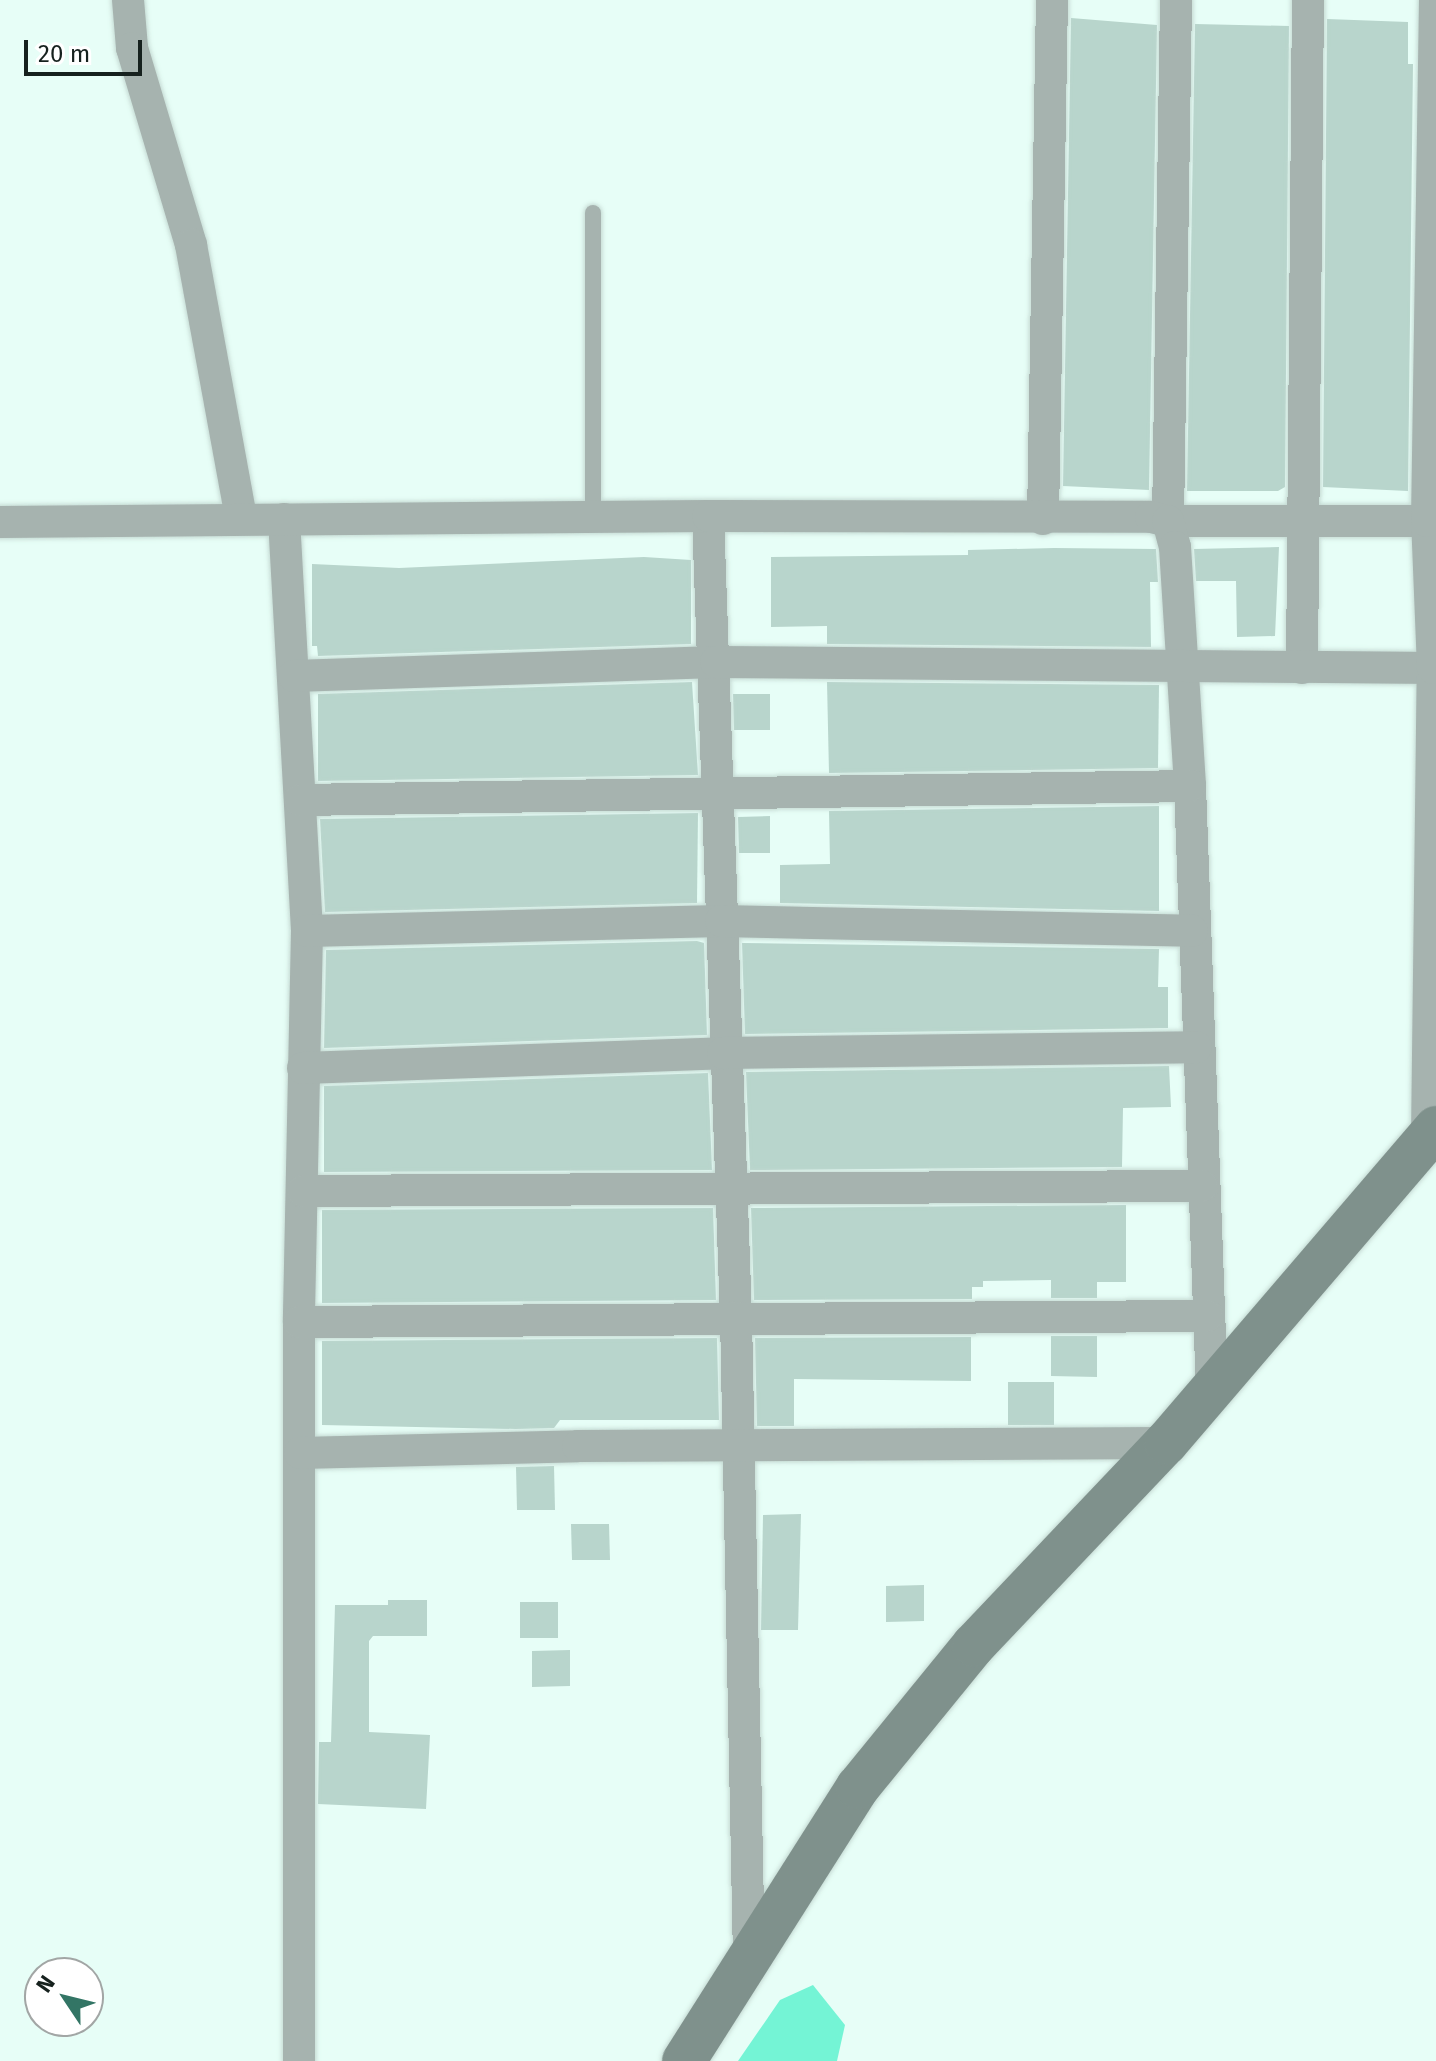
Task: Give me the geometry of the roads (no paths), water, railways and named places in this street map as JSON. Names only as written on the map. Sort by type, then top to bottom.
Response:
[{"type":"main road","points":[[684,2061],[858,1787],[974,1645],[1166,1443],[1432,1133]]},
{"type":"street","points":[[128,0],[132,48],[191,245],[241,518]]},
{"type":"street","points":[[1043,519],[1052,0]]},
{"type":"street","points":[[1176,0],[1168,521],[1175,547],[1180,667],[1190,786],[1196,1047],[1212,1391]]},
{"type":"street","points":[[1302,668],[1308,0]]},
{"type":"street","points":[[1432,1133],[1434,668],[1431,521],[1435,0]]},
{"type":"street","points":[[0,522],[708,516],[1151,517],[1168,521],[1303,523],[1431,521]]},
{"type":"street","points":[[708,516],[716,662],[723,1053],[736,1317],[749,1958]]},
{"type":"street","points":[[284,519],[307,931],[299,1322],[299,2061]]},
{"type":"street","points":[[294,676],[716,662],[1434,668]]},
{"type":"street","points":[[300,800],[717,791],[1190,786]]},
{"type":"street","points":[[307,931],[721,921],[1192,931]]},
{"type":"street","points":[[303,1068],[723,1053],[1196,1047]]},
{"type":"street","points":[[303,1191],[1202,1186]]},
{"type":"street","points":[[299,1322],[1207,1316]]},
{"type":"street","points":[[300,1453],[737,1445],[1166,1443]]},
{"type":"lane","points":[[593,213],[593,518]]}]
